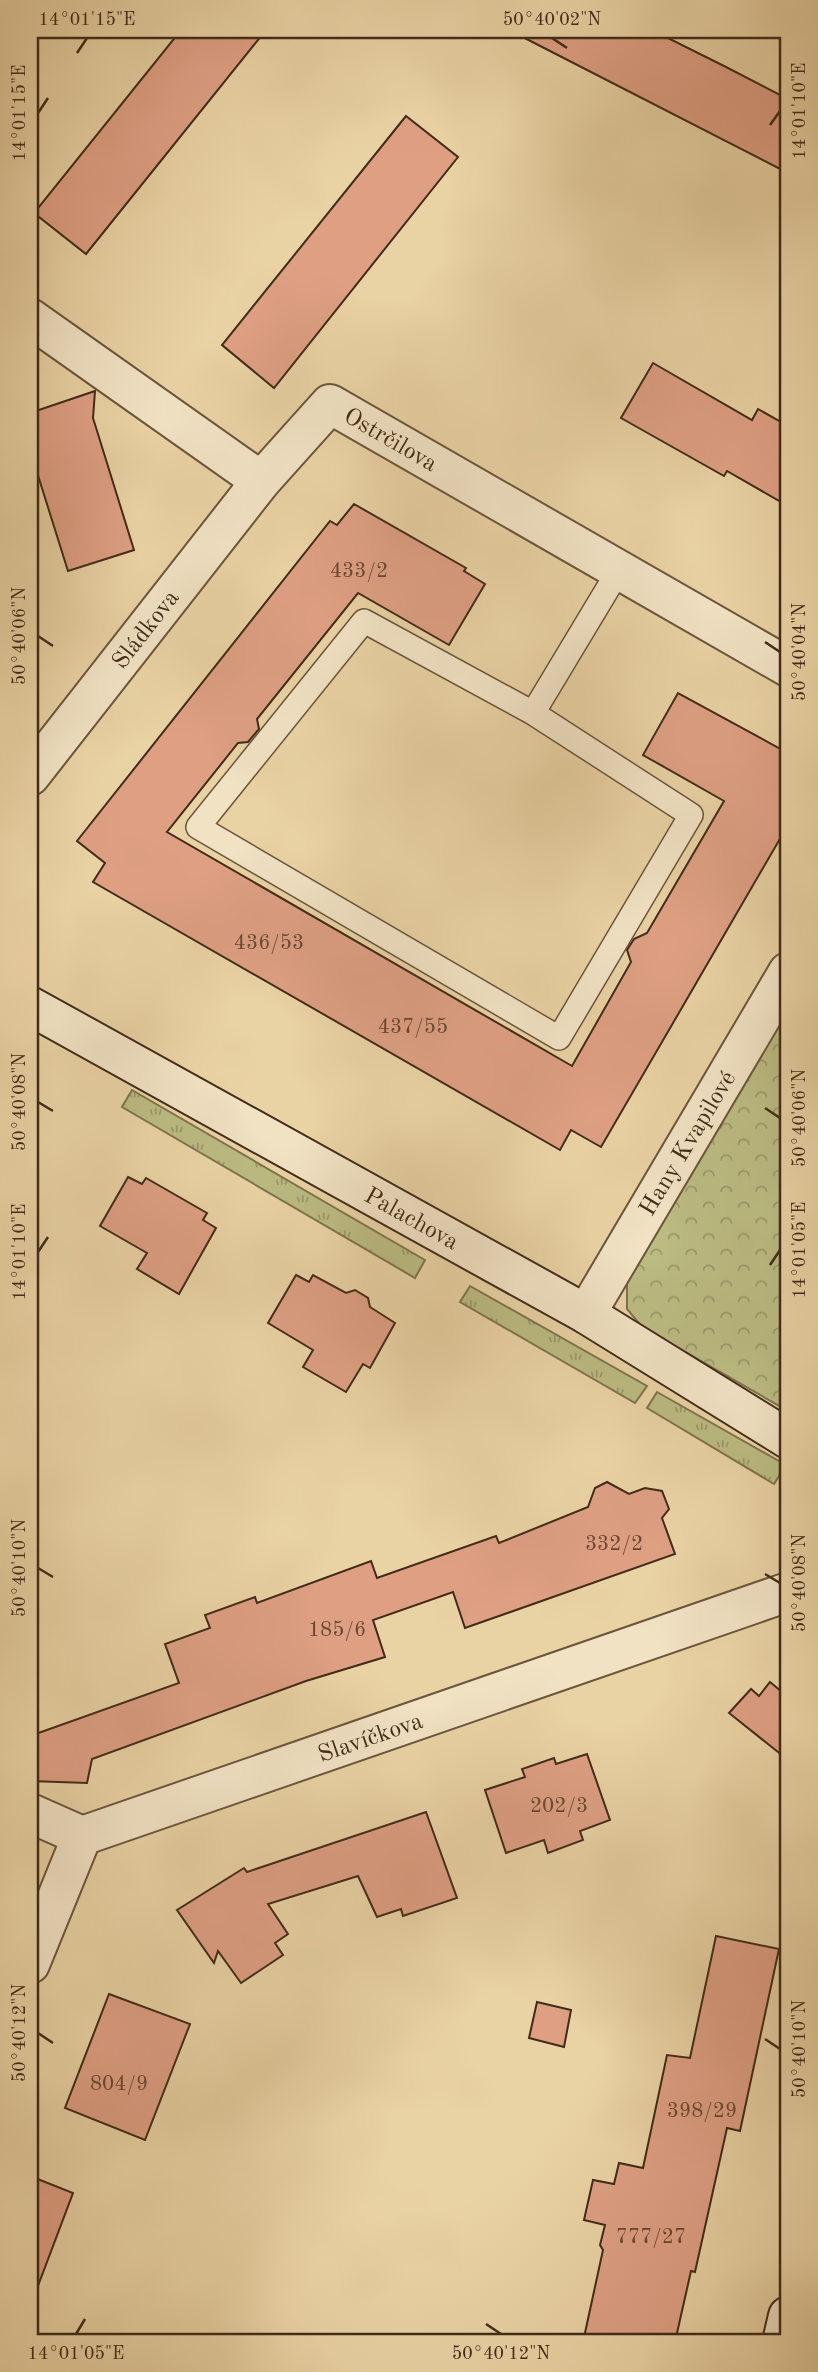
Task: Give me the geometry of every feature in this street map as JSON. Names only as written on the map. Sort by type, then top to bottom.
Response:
[{"type":"street","points":[[30,318],[261,481]]},
{"type":"street","name":"Ostrčilova","points":[[261,481],[330,404],[788,667]]},
{"type":"street","name":"Sládkova","points":[[30,776],[261,481]]},
{"type":"street","name":"Hany Kvapilové","points":[[586,1314],[788,972]]},
{"type":"street","name":"Palachova","points":[[30,1006],[586,1314],[788,1439]]},
{"type":"street","name":"Slavíčkova","points":[[82,1836],[788,1592]]},
{"type":"street","points":[[30,1813],[82,1836],[30,1964]]},
{"type":"street","points":[[782,2342],[788,2318]]},
{"type":"lane","points":[[533,713],[619,570]]},
{"type":"lane","points":[[365,621],[533,713],[691,815],[559,1038],[198,827],[365,621]]},
{"type":"green space","points":[[788,1006],[788,1411],[642,1327],[627,1309],[627,1281]]},
{"type":"green space","points":[[132,1090],[425,1260],[415,1278],[122,1107]]},
{"type":"green space","points":[[470,1286],[647,1386],[635,1403],[460,1302]]},
{"type":"green space","points":[[657,1392],[786,1465],[774,1484],[647,1408]]},
{"type":"building","points":[[181,30],[266,30],[86,254],[34,213]]},
{"type":"building","points":[[509,30],[652,30],[726,67],[788,99],[788,173]]},
{"type":"building","points":[[406,116],[458,157],[274,388],[222,345]]},
{"type":"building","points":[[653,363],[752,420],[758,409],[788,426],[788,506],[727,471],[724,476],[621,418]]},
{"type":"building","points":[[95,391],[93,418],[134,550],[68,571],[30,450],[30,413]]},
{"type":"building","points":[[354,504],[466,568],[464,571],[485,584],[449,645],[358,593],[257,719],[259,729],[248,742],[238,743],[167,832],[572,1066],[631,962],[627,950],[634,939],[647,933],[724,801],[643,755],[678,693],[788,753],[788,825],[601,1147],[571,1130],[560,1150],[93,882],[105,863],[77,841],[330,521],[337,525]]},
{"type":"building","points":[[128,1177],[142,1184],[146,1178],[207,1213],[203,1220],[216,1228],[179,1294],[137,1269],[147,1253],[100,1226]]},
{"type":"building","points":[[296,1275],[309,1282],[313,1275],[346,1293],[355,1290],[368,1298],[370,1307],[395,1323],[370,1368],[363,1364],[346,1392],[303,1367],[313,1350],[268,1323]]},
{"type":"building","points":[[607,1482],[629,1494],[645,1488],[662,1491],[669,1509],[662,1518],[675,1554],[465,1628],[453,1592],[373,1620],[385,1657],[306,1681],[92,1759],[87,1783],[30,1781],[30,1736],[179,1683],[165,1644],[210,1628],[205,1615],[255,1597],[257,1603],[371,1561],[377,1578],[496,1536],[499,1543],[588,1507],[595,1488]]},
{"type":"building","points":[[770,1682],[788,1697],[788,1760],[729,1713],[751,1689],[759,1696]]},
{"type":"building","points":[[587,1754],[610,1820],[580,1831],[583,1840],[548,1853],[544,1840],[506,1853],[485,1790],[525,1777],[522,1769],[554,1758],[556,1764]]},
{"type":"building","points":[[426,1812],[457,1898],[403,1916],[401,1909],[377,1917],[358,1876],[268,1904],[288,1934],[275,1943],[283,1955],[241,1983],[218,1951],[214,1963],[177,1910],[244,1868],[247,1872]]},
{"type":"building","points":[[716,1936],[779,1949],[740,2131],[727,2128],[695,2272],[691,2271],[675,2342],[583,2342],[603,2250],[600,2245],[605,2225],[584,2220],[593,2180],[614,2184],[619,2163],[643,2168],[667,2055],[690,2058]]},
{"type":"building","points":[[109,1994],[190,2024],[145,2140],[65,2108]]},
{"type":"building","points":[[537,2002],[571,2010],[564,2047],[529,2038]]},
{"type":"building","points":[[30,2176],[73,2193],[33,2299],[30,2299]]}]
